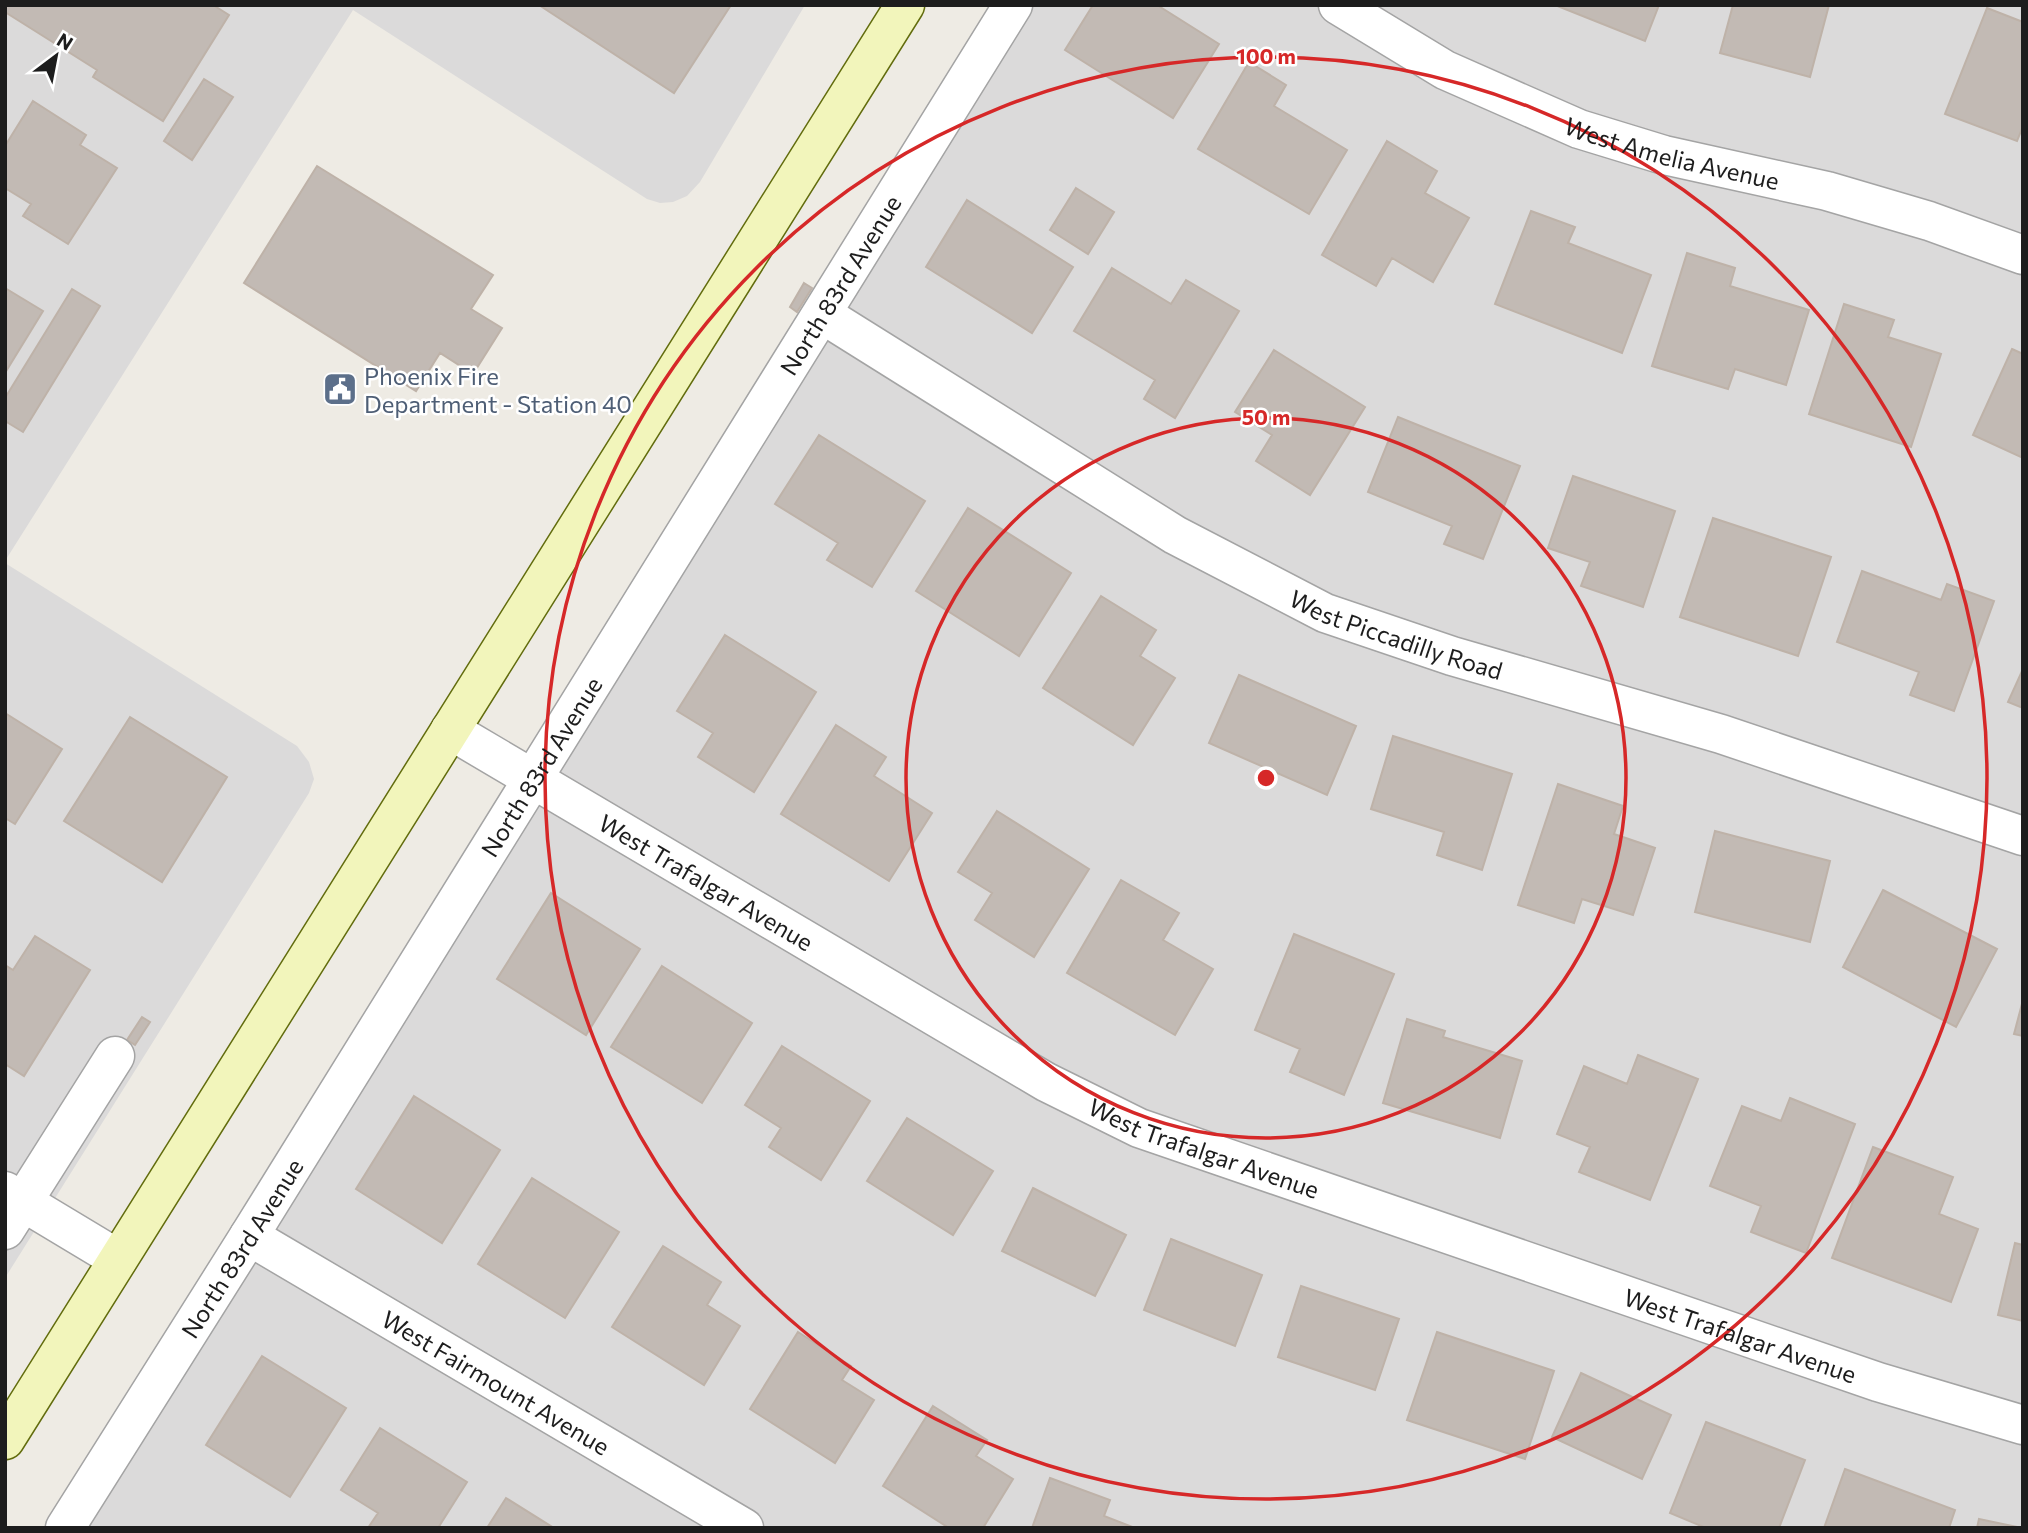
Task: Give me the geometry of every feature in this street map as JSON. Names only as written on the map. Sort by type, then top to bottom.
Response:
[{"type":"main road","points":[[5,1440],[905,5]]},
{"type":"street","name":"North 83rd Avenue","points":[[65,1528],[1013,5]]},
{"type":"street","name":"West Amelia Avenue","points":[[1338,5],[1444,70],[1579,129],[1664,155],[1828,191],[1929,221],[2023,255]]},
{"type":"street","name":"West Piccadilly Road","points":[[822,314],[1175,535],[1325,613],[1452,656],[1721,734],[2023,836]]},
{"type":"street","name":"West Trafalgar Avenue","points":[[450,730],[1046,1082],[1139,1128],[1878,1382],[2023,1425]]},
{"type":"street","points":[[115,1056],[11,1208],[118,1259]]},
{"type":"street","name":"West Fairmount Avenue","points":[[249,1236],[744,1528]]},
{"type":"shaded area","points":[[5,5],[805,5],[700,182],[687,196],[673,202],[660,203],[647,199],[353,10],[5,561]]},
{"type":"shaded area","points":[[1031,5],[2023,5],[2023,1528],[80,1528]]},
{"type":"shaded area","points":[[5,563],[297,746],[309,762],[314,779],[309,793],[5,1278]]},
{"type":"building","points":[[5,5],[213,5],[229,15],[163,121],[93,77],[97,70],[5,12]]},
{"type":"building","points":[[539,5],[731,5],[674,93]]},
{"type":"building","points":[[1093,5],[1157,5],[1219,44],[1173,118],[1065,50]]},
{"type":"building","points":[[1555,5],[1659,5],[1645,41]]},
{"type":"building","points":[[1733,5],[1829,5],[1810,77],[1720,53]]},
{"type":"building","points":[[1987,8],[2023,22],[2023,126],[2017,141],[1945,114]]},
{"type":"building","points":[[1249,62],[1286,85],[1274,106],[1347,150],[1309,214],[1198,149]]},
{"type":"building","points":[[204,79],[233,97],[192,160],[164,141]]},
{"type":"building","points":[[33,101],[86,135],[80,145],[117,168],[68,244],[23,216],[31,204],[5,188],[5,146]]},
{"type":"building","points":[[1387,141],[1437,171],[1425,193],[1469,218],[1433,282],[1392,258],[1376,286],[1322,255]]},
{"type":"building","name":"Phoenix Fire Department - Station 40","points":[[317,166],[493,275],[471,309],[502,328],[473,374],[440,353],[416,391],[244,283]]},
{"type":"building","points":[[1076,188],[1114,212],[1088,254],[1050,230]]},
{"type":"building","points":[[967,200],[1073,267],[1032,333],[926,267]]},
{"type":"building","points":[[1531,211],[1575,227],[1568,243],[1651,275],[1622,353],[1495,304]]},
{"type":"building","points":[[1687,253],[1735,268],[1730,286],[1809,310],[1786,385],[1735,369],[1728,389],[1652,366]]},
{"type":"building","points":[[1112,268],[1171,304],[1186,280],[1239,311],[1175,418],[1144,399],[1155,380],[1074,331]]},
{"type":"building","points":[[804,283],[812,288],[797,312],[790,307]]},
{"type":"building","points":[[5,288],[43,311],[5,373]]},
{"type":"building","points":[[72,289],[100,306],[23,432],[5,421],[5,398]]},
{"type":"building","points":[[1844,304],[1894,320],[1888,337],[1941,354],[1911,447],[1809,414]]},
{"type":"building","points":[[2012,349],[2023,354],[2023,458],[1973,435]]},
{"type":"building","points":[[1274,350],[1365,407],[1310,495],[1256,461],[1272,435],[1235,412]]},
{"type":"building","points":[[1398,417],[1520,466],[1483,559],[1444,544],[1452,526],[1368,492]]},
{"type":"building","points":[[819,435],[925,501],[872,587],[827,560],[838,543],[775,504]]},
{"type":"building","points":[[1573,476],[1675,511],[1643,607],[1581,586],[1590,562],[1548,548]]},
{"type":"building","points":[[968,508],[1071,573],[1019,656],[916,591]]},
{"type":"building","points":[[1713,518],[1831,557],[1798,656],[1680,617]]},
{"type":"building","points":[[1862,571],[1941,600],[1947,584],[1994,601],[1954,711],[1910,695],[1919,672],[1837,642]]},
{"type":"building","points":[[1101,596],[1156,630],[1140,656],[1175,678],[1133,745],[1043,688]]},
{"type":"building","points":[[725,635],[816,692],[754,792],[698,757],[713,733],[677,711]]},
{"type":"building","points":[[2023,669],[2023,708],[2008,702]]},
{"type":"building","points":[[1239,675],[1356,726],[1327,795],[1209,743]]},
{"type":"building","points":[[5,713],[62,749],[15,824],[5,818]]},
{"type":"building","points":[[130,717],[227,777],[162,882],[64,821]]},
{"type":"building","points":[[836,725],[886,757],[874,776],[932,813],[889,881],[781,814]]},
{"type":"building","points":[[1393,736],[1512,774],[1482,870],[1437,855],[1444,832],[1371,809]]},
{"type":"building","points":[[1558,784],[1623,806],[1614,834],[1655,848],[1633,915],[1582,899],[1574,923],[1518,905]]},
{"type":"building","points":[[997,811],[1089,869],[1034,957],[975,920],[992,893],[958,872]]},
{"type":"building","points":[[1715,831],[1830,861],[1810,942],[1695,912]]},
{"type":"building","points":[[1121,880],[1179,913],[1163,940],[1213,969],[1175,1035],[1067,973]]},
{"type":"building","points":[[1883,890],[1997,949],[1956,1027],[1843,967]]},
{"type":"building","points":[[551,893],[640,949],[586,1035],[497,979]]},
{"type":"building","points":[[1294,934],[1394,974],[1344,1095],[1290,1072],[1300,1049],[1255,1030]]},
{"type":"building","points":[[35,936],[90,970],[24,1076],[5,1064],[5,965],[13,970]]},
{"type":"building","points":[[662,966],[752,1023],[702,1103],[611,1047]]},
{"type":"building","points":[[2023,1000],[2023,1036],[2014,1034]]},
{"type":"building","points":[[142,1017],[150,1022],[135,1045],[127,1040]]},
{"type":"building","points":[[1407,1019],[1445,1031],[1443,1037],[1522,1061],[1500,1138],[1383,1103]]},
{"type":"building","points":[[782,1046],[870,1101],[821,1180],[769,1147],[781,1128],[745,1105]]},
{"type":"building","points":[[1638,1055],[1698,1079],[1650,1200],[1579,1172],[1590,1147],[1557,1134],[1584,1066],[1627,1084]]},
{"type":"building","points":[[414,1096],[500,1150],[442,1243],[356,1189]]},
{"type":"building","points":[[1790,1098],[1855,1124],[1806,1253],[1751,1232],[1761,1206],[1710,1186],[1742,1106],[1781,1121]]},
{"type":"building","points":[[907,1118],[993,1171],[953,1235],[867,1181]]},
{"type":"building","points":[[1873,1147],[1953,1177],[1939,1214],[1978,1229],[1951,1302],[1832,1258]]},
{"type":"building","points":[[532,1178],[619,1232],[565,1318],[478,1264]]},
{"type":"building","points":[[1033,1188],[1126,1235],[1095,1296],[1002,1251]]},
{"type":"building","points":[[1171,1239],[1262,1275],[1235,1346],[1144,1310]]},
{"type":"building","points":[[2015,1243],[2023,1245],[2023,1321],[1998,1315]]},
{"type":"building","points":[[663,1246],[721,1282],[707,1305],[740,1326],[704,1385],[612,1327]]},
{"type":"building","points":[[1301,1286],[1399,1319],[1375,1390],[1278,1357]]},
{"type":"building","points":[[798,1332],[851,1366],[842,1380],[874,1400],[835,1463],[750,1409]]},
{"type":"building","points":[[1437,1332],[1554,1371],[1525,1459],[1407,1420]]},
{"type":"building","points":[[262,1356],[346,1408],[290,1497],[206,1445]]},
{"type":"building","points":[[1581,1373],[1671,1415],[1642,1479],[1552,1437]]},
{"type":"building","points":[[933,1406],[987,1440],[976,1456],[1013,1479],[983,1528],[949,1528],[883,1486]]},
{"type":"building","points":[[1706,1422],[1805,1460],[1779,1528],[1706,1528],[1670,1513]]},
{"type":"building","points":[[380,1428],[467,1482],[438,1528],[368,1528],[378,1513],[341,1490]]},
{"type":"building","points":[[1845,1469],[1955,1510],[1949,1528],[1824,1528]]},
{"type":"building","points":[[1050,1478],[1110,1500],[1104,1516],[1135,1528],[1032,1528]]},
{"type":"building","points":[[506,1498],[554,1528],[487,1528]]},
{"type":"building","points":[[1979,1519],[2022,1528],[1977,1528]]},
{"type":"place","name":"Phoenix Fire Department - Station 40","points":[[340,389]]}]
